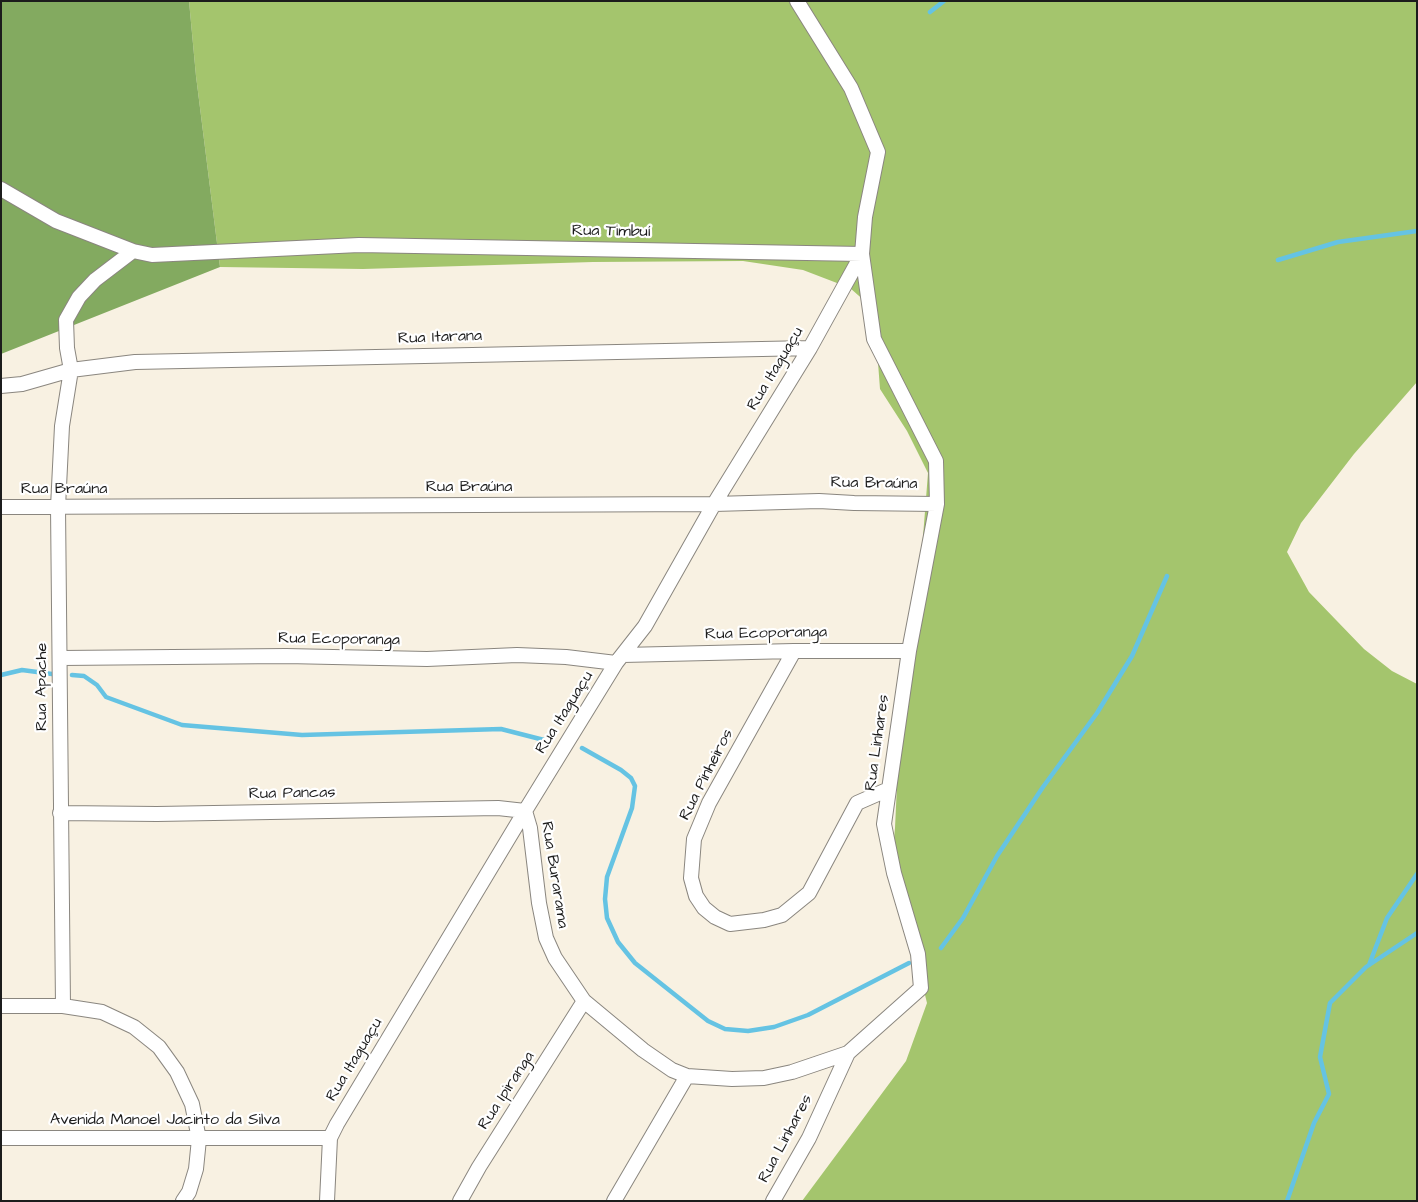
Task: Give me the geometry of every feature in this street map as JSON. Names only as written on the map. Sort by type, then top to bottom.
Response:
[{"type":"street","points":[[797,1],[851,88],[878,152],[865,218],[862,254]]},
{"type":"street","name":"Rua Timbuí","points":[[1,189],[56,221],[133,251],[152,255],[359,245],[862,254]]},
{"type":"street","name":"Rua Apache","points":[[63,1006],[58,507],[62,426],[71,370],[67,348],[66,320],[79,297],[95,280],[133,251]]},
{"type":"street","name":"Rua Itaguaçu","points":[[327,1201],[330,1138],[525,811],[620,659],[645,626],[714,504],[810,348],[862,254]]},
{"type":"street","name":"Rua Linhares","points":[[773,1201],[809,1138],[848,1053],[921,988],[918,954],[894,873],[884,824],[909,651],[937,504],[936,461],[874,339],[862,254]]},
{"type":"street","name":"Rua Itarana","points":[[1,386],[22,384],[71,370],[135,362],[810,348]]},
{"type":"street","name":"Rua Braúna","points":[[1,507],[714,504],[819,501],[854,504],[937,504]]},
{"type":"street","name":"Rua Ecoporanga","points":[[61,658],[286,656],[427,659],[517,655],[620,659],[794,650],[909,651]]},
{"type":"street","name":"Rua Pinheiros","points":[[794,650],[709,803],[694,839],[691,878],[696,896],[704,908],[715,917],[730,924],[764,920],[782,915],[809,893],[858,803],[888,789]]},
{"type":"street","name":"Rua Pancas","points":[[60,813],[157,814],[498,808],[525,811]]},
{"type":"street","name":"Rua Burarama","points":[[525,811],[530,828],[539,903],[546,938],[555,958],[584,1001],[643,1050],[672,1070],[687,1076],[732,1079],[764,1078],[792,1072],[848,1053]]},
{"type":"street","name":"Rua Ipiranga","points":[[460,1201],[584,1001]]},
{"type":"street","points":[[1,1006],[63,1006],[102,1012],[134,1027],[159,1047],[177,1072],[192,1104],[199,1139],[196,1169],[184,1201]]},
{"type":"street","points":[[614,1201],[687,1076]]},
{"type":"street","name":"Avenida Manoel Jacinto da Silva","points":[[1,1138],[330,1138]]},
{"type":"green space","points":[[1,1],[189,1],[196,76],[220,267],[1,354]]},
{"type":"green space","points":[[189,1],[1417,1],[1417,382],[1354,454],[1301,523],[1287,552],[1309,592],[1364,649],[1392,671],[1417,684],[1417,1201],[802,1201],[906,1061],[927,1003],[915,954],[890,881],[895,828],[901,698],[921,562],[928,473],[907,431],[880,389],[876,336],[867,303],[850,288],[803,270],[743,261],[593,262],[363,269],[220,267],[196,76]]},
{"type":"waterway","points":[[930,12],[944,1]]},
{"type":"waterway","points":[[1278,260],[1338,242],[1417,231]]},
{"type":"waterway","points":[[941,948],[963,918],[997,856],[1043,787],[1097,713],[1132,656],[1167,576]]},
{"type":"waterway","points":[[1,675],[22,670],[52,674]]},
{"type":"waterway","points":[[72,675],[84,676],[97,685],[106,697],[182,725],[302,735],[501,729],[544,740]]},
{"type":"waterway","points":[[582,748],[621,770],[631,778],[635,786],[632,808],[607,877],[605,899],[607,918],[618,942],[635,963],[708,1021],[725,1029],[748,1031],[774,1027],[808,1015],[909,963]]},
{"type":"waterway","points":[[1369,965],[1387,918],[1417,874]]},
{"type":"waterway","points":[[1287,1201],[1314,1123],[1329,1094],[1320,1057],[1330,1003],[1366,967],[1417,933]]}]
